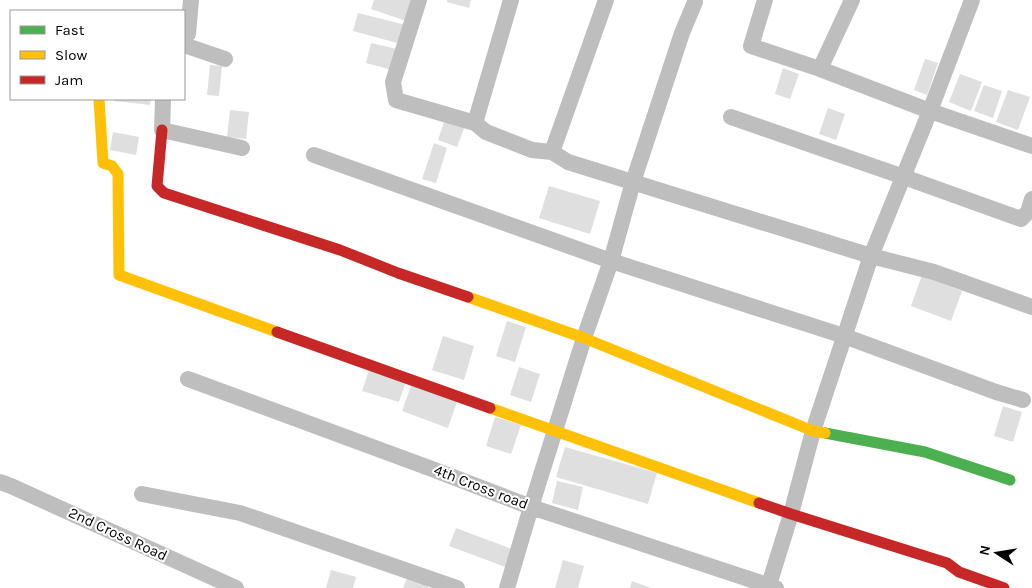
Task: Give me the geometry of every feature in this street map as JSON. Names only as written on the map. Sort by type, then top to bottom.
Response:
[{"type":"street","points":[[185,36],[188,34],[192,0]]},
{"type":"street","points":[[419,0],[393,82],[396,100],[475,123],[486,132],[532,150],[552,152],[568,162],[870,256],[934,272],[1032,306]]},
{"type":"street","points":[[475,123],[511,0]]},
{"type":"street","points":[[552,152],[606,0]]},
{"type":"street","points":[[765,0],[751,46],[1032,146]]},
{"type":"street","points":[[820,69],[852,0]]},
{"type":"street","points":[[771,587],[813,431],[870,256],[904,177],[972,0]]},
{"type":"street","points":[[507,588],[584,338],[611,261],[633,182],[682,33],[695,2]]},
{"type":"street","points":[[185,45],[225,60]]},
{"type":"street","points":[[99,100],[103,163],[112,166],[118,174],[120,275],[791,514],[947,563],[959,572],[1004,588]]},
{"type":"street","points":[[163,100],[157,186],[164,193],[340,250],[398,273],[584,338],[813,431],[925,452],[1010,480]]},
{"type":"street","points":[[731,116],[1021,219],[1028,212],[1032,199]]},
{"type":"street","points":[[162,130],[242,148]]},
{"type":"street","points":[[314,156],[611,261],[844,336],[996,392],[1024,400]]},
{"type":"street","name":"4th Cross road","points":[[188,379],[531,507],[771,587]]},
{"type":"street","name":"2nd Cross Road","points":[[0,482],[236,588]]},
{"type":"street","points":[[142,494],[240,513],[456,588]]},
{"type":"building","points":[[374,0],[413,0],[406,21],[371,9]]},
{"type":"building","points":[[447,0],[471,0],[469,8],[447,2]]},
{"type":"building","points":[[358,13],[406,25],[401,44],[353,31]]},
{"type":"building","points":[[371,43],[397,49],[392,70],[366,63]]},
{"type":"building","points":[[925,59],[938,63],[927,95],[914,90]]},
{"type":"building","points":[[210,65],[222,66],[219,96],[207,95]]},
{"type":"building","points":[[783,68],[799,74],[790,99],[775,94]]},
{"type":"building","points":[[960,74],[982,82],[971,111],[949,102]]},
{"type":"building","points":[[984,85],[1002,91],[993,118],[974,111]]},
{"type":"building","points":[[1008,90],[1030,97],[1018,130],[996,122]]},
{"type":"building","points":[[114,100],[151,100],[150,105]]},
{"type":"building","points":[[828,108],[845,114],[836,140],[819,134]]},
{"type":"building","points":[[230,110],[249,112],[246,139],[227,137]]},
{"type":"building","points":[[446,116],[466,123],[457,147],[438,140]]},
{"type":"building","points":[[113,132],[139,137],[136,155],[110,150]]},
{"type":"building","points":[[434,143],[447,148],[436,183],[422,179]]},
{"type":"building","points":[[549,186],[600,201],[590,234],[539,218]]},
{"type":"building","points":[[922,275],[962,291],[951,321],[911,306]]},
{"type":"building","points":[[507,321],[526,327],[515,362],[496,356]]},
{"type":"building","points":[[443,336],[474,346],[464,380],[432,370]]},
{"type":"building","points":[[519,367],[540,374],[531,402],[510,395]]},
{"type":"building","points":[[369,370],[406,381],[399,402],[362,391]]},
{"type":"building","points":[[412,383],[458,399],[448,428],[402,411]]},
{"type":"building","points":[[1003,406],[1022,412],[1013,442],[994,436]]},
{"type":"building","points":[[495,417],[521,425],[511,454],[486,446]]},
{"type":"building","points":[[565,447],[657,473],[648,504],[556,477]]},
{"type":"building","points":[[557,481],[583,487],[578,510],[552,503]]},
{"type":"building","points":[[456,528],[515,550],[508,568],[449,546]]},
{"type":"building","points":[[563,560],[584,566],[578,588],[555,588]]},
{"type":"building","points":[[331,570],[356,577],[353,588],[326,588]]},
{"type":"building","points":[[408,576],[429,584],[428,588],[403,588]]},
{"type":"building","points":[[632,581],[651,588],[630,588]]},
{"type":"traffic: fast","points":[[825,433],[925,452],[1010,480]]},
{"type":"traffic: slow","points":[[99,100],[103,163],[112,166],[118,174],[119,275],[277,332]]},
{"type":"traffic: slow","points":[[468,297],[584,338],[813,431],[825,433]]},
{"type":"traffic: slow","points":[[490,408],[759,503]]},
{"type":"traffic: jam","points":[[162,130],[157,186],[164,193],[340,250],[398,273],[468,297]]},
{"type":"traffic: jam","points":[[277,332],[490,408]]},
{"type":"traffic: jam","points":[[759,503],[947,563],[959,572],[1004,588]]}]
